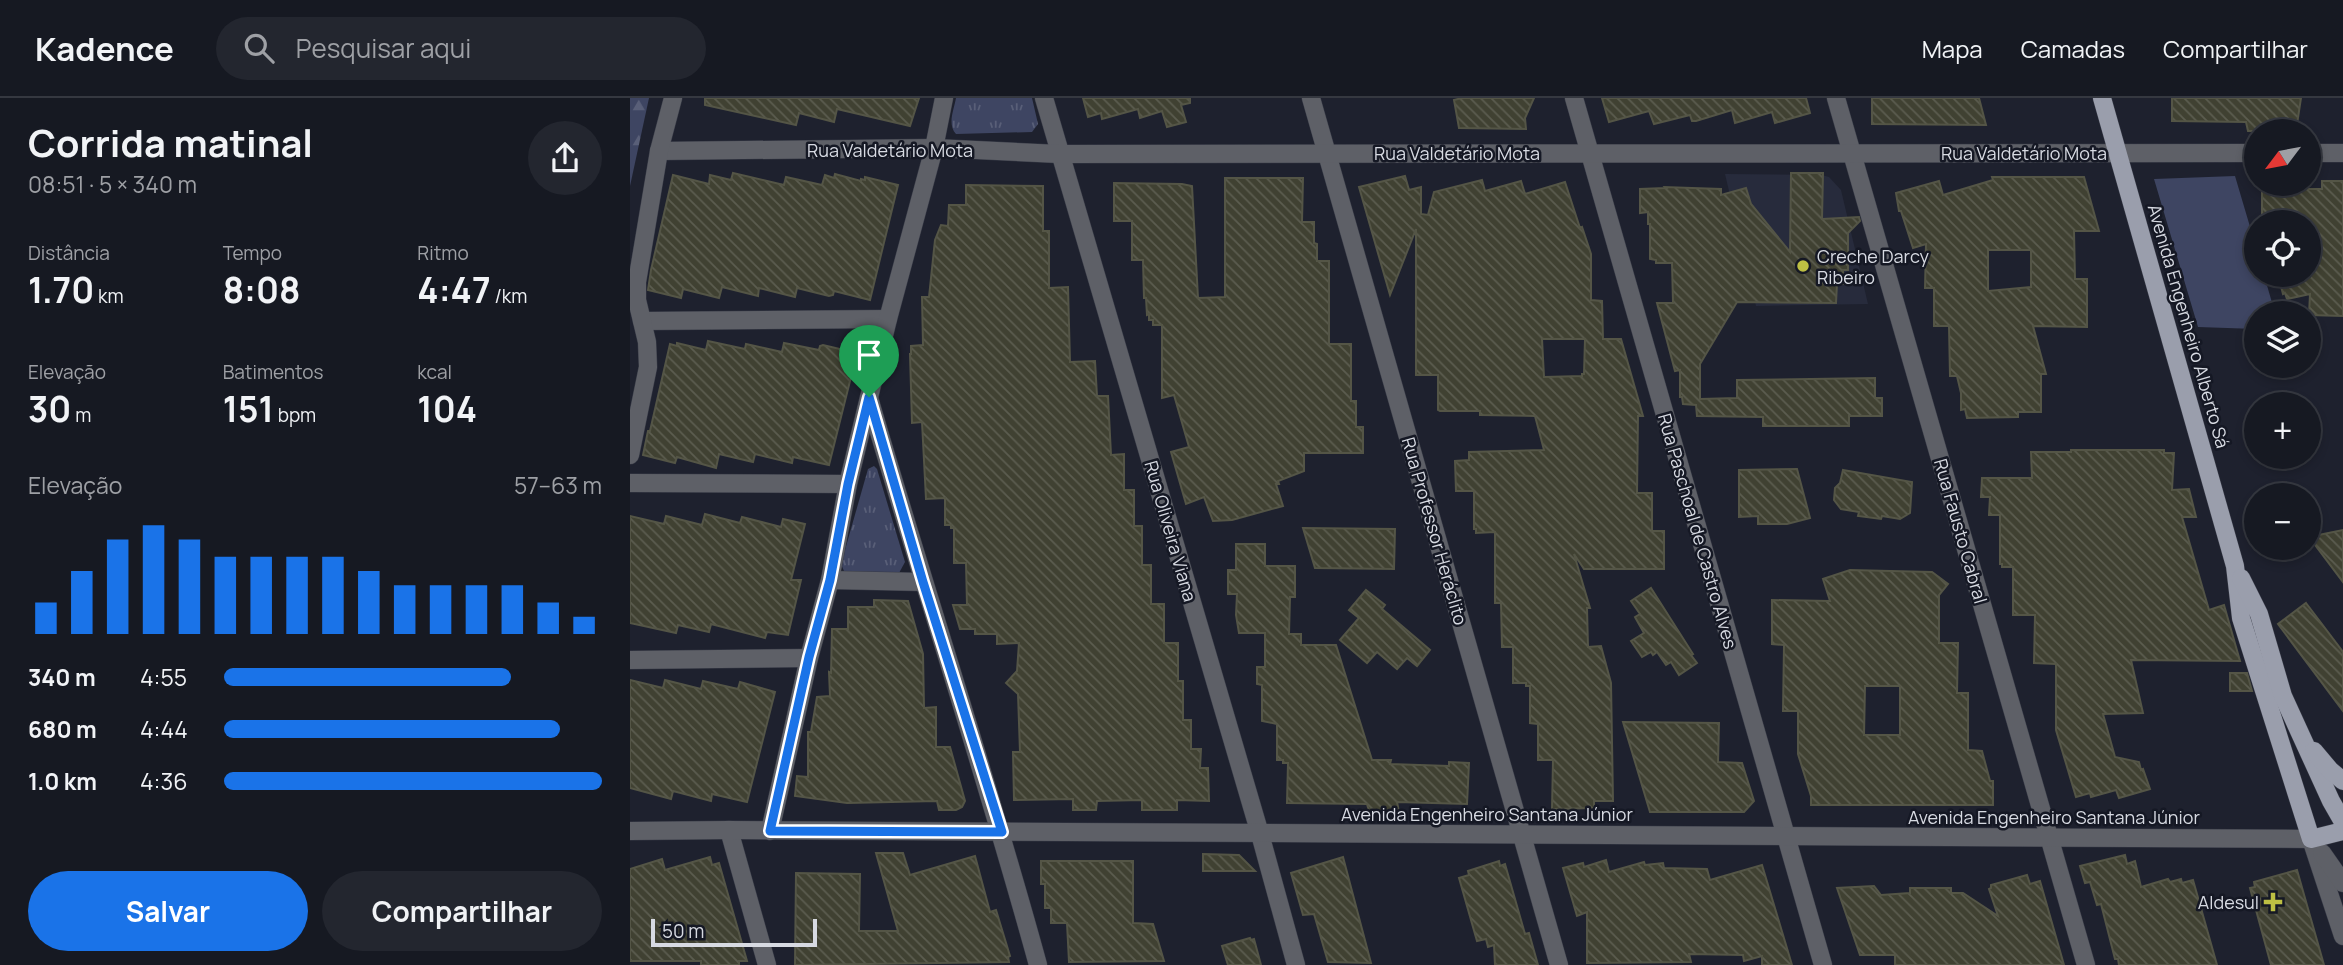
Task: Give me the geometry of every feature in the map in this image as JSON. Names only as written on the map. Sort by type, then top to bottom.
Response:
[{"type":"main road","name":"Avenida Engenheiro Alberto Sá","points":[[2102,98],[2235,566],[2241,618],[2311,839]]},
{"type":"main road","name":"Avenida Engenheiro Alberto Sá","points":[[2235,566],[2259,614],[2283,696],[2343,822]]},
{"type":"main road","points":[[2293,719],[2320,759],[2343,781]]},
{"type":"main road","name":"Avenida Engenheiro Santana Júnior","points":[[2311,839],[2343,831]]},
{"type":"street","points":[[630,455],[648,367],[647,342],[637,300],[637,282],[659,152],[673,98]]},
{"type":"street","points":[[770,831],[809,657],[830,580],[848,484],[888,319],[934,148],[944,98]]},
{"type":"street","name":"Rua Oliveira Viana","points":[[1044,98],[1296,965]]},
{"type":"street","name":"Rua Professor Heráclito","points":[[1311,98],[1559,965]]},
{"type":"street","name":"Rua Paschoal de Castro Alves","points":[[1574,98],[1823,965]]},
{"type":"street","name":"Rua Fausto Cabral","points":[[1836,98],[2086,965]]},
{"type":"street","name":"Rua Valdetário Mota","points":[[659,152],[934,148],[1059,155],[2244,153]]},
{"type":"street","points":[[2321,153],[2343,153]]},
{"type":"street","points":[[642,321],[888,319]]},
{"type":"street","points":[[869,397],[923,582],[1002,832],[1038,965]]},
{"type":"street","points":[[630,483],[848,484]]},
{"type":"street","points":[[830,580],[923,582]]},
{"type":"street","points":[[630,660],[809,657]]},
{"type":"street","points":[[729,830],[767,965]]},
{"type":"street","name":"Avenida Engenheiro Santana Júnior","points":[[630,831],[2311,839]]},
{"type":"street","name":"Avenida Engenheiro Alberto Sá","points":[[2311,839],[2343,883]]},
{"type":"street","name":"Avenida Engenheiro Alberto Sá","points":[[2311,839],[2343,936]]},
{"type":"shaded area","name":"Creche Darcy Ribeiro","points":[[1725,174],[1829,177],[1841,190],[1868,304],[1756,306]]},
{"type":"green space","points":[[630,98],[649,98],[630,186]]},
{"type":"green space","points":[[956,98],[1032,98],[1038,124],[1032,132],[956,134],[952,121]]},
{"type":"green space","points":[[2235,176],[2245,210],[2244,287],[2267,287],[2272,301],[2244,301],[2244,329],[2198,327],[2154,179]]},
{"type":"green space","points":[[874,466],[905,562],[899,573],[850,574],[844,571],[841,564],[868,469]]},
{"type":"building","points":[[705,98],[919,98],[910,126],[837,109],[834,122],[799,113],[796,125],[705,105]]},
{"type":"building","points":[[1083,98],[1190,98],[1190,103],[1181,105],[1186,122],[1167,127],[1162,111],[1140,118],[1138,109],[1102,119],[1101,113],[1088,117]]},
{"type":"building","points":[[1534,98],[1525,118],[1526,129],[1459,128],[1454,100]]},
{"type":"building","points":[[1602,98],[1806,98],[1810,113],[1775,123],[1772,112],[1735,123],[1732,110],[1696,121],[1692,121],[1690,115],[1654,124],[1649,111],[1609,122]]},
{"type":"building","points":[[1872,98],[1979,98],[1986,125],[1872,124]]},
{"type":"building","points":[[2172,98],[2301,98],[2298,119],[2244,119],[2244,122],[2172,121]]},
{"type":"building","points":[[733,173],[784,185],[786,177],[822,185],[825,175],[834,178],[835,174],[861,181],[865,180],[865,177],[898,185],[870,300],[834,291],[833,295],[829,296],[797,288],[795,297],[759,288],[758,296],[722,287],[719,298],[683,289],[681,298],[648,290],[673,175],[709,184],[710,175],[731,180]]},
{"type":"building","points":[[1791,173],[1823,173],[1822,219],[1859,217],[1860,221],[1848,233],[1848,270],[1843,270],[1843,284],[1837,284],[1836,303],[1737,302],[1700,364],[1700,399],[1737,398],[1737,380],[1875,378],[1875,398],[1882,398],[1882,416],[1849,416],[1849,426],[1763,426],[1763,417],[1697,416],[1696,405],[1683,404],[1680,397],[1680,370],[1675,371],[1657,303],[1673,303],[1672,263],[1656,263],[1656,260],[1650,259],[1650,224],[1648,212],[1640,213],[1640,189],[1721,189],[1721,195],[1746,188],[1751,204],[1790,252]]},
{"type":"building","points":[[1405,176],[1409,190],[1421,187],[1421,214],[1428,215],[1434,192],[1482,180],[1485,191],[1521,181],[1525,194],[1565,182],[1591,254],[1591,300],[1602,301],[1603,339],[1621,339],[1643,416],[1638,416],[1637,493],[1652,493],[1652,531],[1664,531],[1664,569],[1584,569],[1574,554],[1590,608],[1587,608],[1588,647],[1601,646],[1611,683],[1613,801],[1594,801],[1594,808],[1552,809],[1553,760],[1538,760],[1538,724],[1530,723],[1530,686],[1526,686],[1526,683],[1513,683],[1513,647],[1502,647],[1501,603],[1495,603],[1495,532],[1476,533],[1474,491],[1456,491],[1455,461],[1469,460],[1469,452],[1544,450],[1535,416],[1480,415],[1480,411],[1438,410],[1438,375],[1416,375],[1416,229],[1390,295],[1359,187]],"holes":[[[1542,339],[1585,339],[1582,376],[1544,377]]]},
{"type":"building","points":[[1992,177],[2084,177],[2099,231],[2074,231],[2075,279],[2087,279],[2087,327],[2033,326],[2046,374],[2041,374],[2041,412],[2018,412],[2018,417],[1967,418],[1965,409],[1961,410],[1957,376],[1950,376],[1949,326],[1934,326],[1934,288],[1925,288],[1926,244],[1913,248],[1899,211],[1896,193],[1939,181],[1943,195],[1993,180]],"holes":[[[1988,250],[2031,250],[2031,287],[1988,291]]]},
{"type":"building","points":[[1225,178],[1303,178],[1302,222],[1314,222],[1317,261],[1329,261],[1329,344],[1351,344],[1351,401],[1356,401],[1356,427],[1363,427],[1363,453],[1304,453],[1304,471],[1276,484],[1283,506],[1232,520],[1213,521],[1204,497],[1186,504],[1171,452],[1189,447],[1174,395],[1162,398],[1162,325],[1153,325],[1153,320],[1149,320],[1149,314],[1147,315],[1143,260],[1132,260],[1132,221],[1114,221],[1114,183],[1192,186],[1198,298],[1225,297]]},
{"type":"building","points":[[2322,181],[2343,181],[2343,316],[2321,315],[2321,301],[2310,301],[2310,294],[2287,299],[2281,287],[2321,287],[2321,210],[2262,210],[2262,196],[2321,196]]},
{"type":"building","points":[[966,185],[1043,186],[1043,231],[1049,231],[1049,288],[1068,287],[1070,362],[1095,361],[1097,396],[1108,396],[1111,455],[1124,454],[1124,490],[1134,490],[1134,526],[1142,526],[1142,565],[1151,565],[1151,604],[1164,604],[1164,643],[1178,643],[1178,681],[1183,681],[1183,720],[1191,720],[1191,749],[1201,749],[1200,768],[1208,768],[1209,801],[1177,800],[1177,810],[1142,810],[1142,800],[1097,801],[1096,810],[1073,810],[1073,799],[1014,800],[1013,752],[1020,752],[1018,694],[1006,683],[1017,671],[1019,643],[997,644],[997,634],[975,634],[975,629],[960,629],[953,605],[967,605],[966,563],[954,563],[954,528],[945,525],[945,498],[926,499],[922,422],[912,423],[910,354],[911,346],[923,345],[922,297],[929,297],[935,240],[941,225],[948,226],[949,205],[966,205]]},
{"type":"building","points":[[708,341],[745,349],[746,344],[782,352],[784,343],[819,350],[823,345],[857,353],[829,465],[793,457],[792,463],[755,454],[753,462],[719,454],[716,468],[677,457],[675,463],[643,455],[670,344],[677,346],[677,343],[706,350]]},
{"type":"building","points":[[2164,450],[2164,453],[2174,453],[2172,490],[2189,489],[2196,517],[2182,517],[2209,610],[2224,605],[2240,661],[2131,660],[2143,713],[2103,714],[2115,757],[2139,762],[2150,789],[2119,798],[2116,790],[2091,797],[2090,793],[2076,797],[2056,730],[2056,664],[2034,663],[2035,615],[2013,615],[2013,567],[2002,567],[2000,564],[2000,515],[1989,515],[1990,497],[1981,497],[1982,478],[2032,478],[2031,452]]},
{"type":"building","points":[[1797,469],[1810,518],[1787,524],[1758,524],[1758,516],[1739,517],[1739,470]]},
{"type":"building","points":[[1843,470],[1912,482],[1910,513],[1900,519],[1882,516],[1881,519],[1858,516],[1859,512],[1841,509],[1834,500],[1835,488],[1840,483]]},
{"type":"building","points":[[705,514],[740,523],[742,517],[781,527],[783,519],[805,524],[791,580],[801,580],[788,635],[767,632],[765,638],[711,624],[709,632],[678,625],[676,633],[630,623],[630,516],[664,524],[666,516],[702,525]]},
{"type":"building","points":[[1303,528],[1395,529],[1394,569],[1315,568]]},
{"type":"building","points":[[2343,530],[2343,582],[2321,553],[2321,535]]},
{"type":"building","points":[[1236,544],[1265,544],[1265,566],[1295,566],[1295,597],[1290,597],[1289,634],[1301,634],[1301,645],[1336,645],[1372,760],[1391,760],[1390,764],[1449,766],[1449,762],[1469,763],[1467,804],[1397,802],[1399,812],[1369,811],[1367,804],[1287,803],[1288,763],[1277,760],[1277,724],[1262,721],[1262,685],[1257,684],[1257,667],[1265,667],[1265,633],[1239,633],[1237,594],[1228,594],[1228,570],[1236,570]]},
{"type":"building","points":[[1850,570],[1932,572],[1948,584],[1939,595],[1939,643],[1958,643],[1957,693],[1968,693],[1968,750],[1982,751],[1990,781],[1993,781],[1993,805],[1811,805],[1811,796],[1798,754],[1798,711],[1783,711],[1784,645],[1772,644],[1772,600],[1830,601],[1823,579]],"holes":[[[1865,686],[1900,686],[1900,735],[1864,735]]]},
{"type":"building","points":[[1651,588],[1697,663],[1679,675],[1671,662],[1666,665],[1657,652],[1642,657],[1631,641],[1644,633],[1635,617],[1640,614],[1631,601]]},
{"type":"building","points":[[1366,590],[1385,605],[1382,609],[1430,650],[1417,666],[1407,658],[1397,669],[1377,652],[1367,663],[1340,640],[1359,618],[1349,610]]},
{"type":"building","points":[[874,600],[908,601],[923,654],[924,708],[936,707],[936,747],[950,747],[965,801],[962,807],[956,810],[939,810],[937,801],[847,803],[795,796],[797,776],[808,777],[808,732],[811,732],[817,697],[830,696],[832,629],[848,629],[848,607],[874,607]]},
{"type":"building","points":[[2306,603],[2343,652],[2343,711],[2278,624]]},
{"type":"building","points":[[2230,673],[2247,673],[2252,691],[2230,691]]},
{"type":"building","points":[[630,680],[663,688],[665,680],[701,689],[703,681],[738,689],[740,682],[775,692],[747,802],[712,794],[711,801],[673,791],[671,799],[630,788]]},
{"type":"building","points":[[1623,722],[1719,723],[1718,762],[1742,763],[1754,801],[1744,812],[1650,812]]},
{"type":"building","points":[[876,853],[903,853],[910,875],[975,856],[990,912],[996,910],[1010,956],[1009,962],[795,965],[796,873],[860,874],[859,931],[898,931]]},
{"type":"building","points":[[1203,854],[1239,855],[1255,871],[1203,871]]},
{"type":"building","points":[[2125,855],[2127,864],[2135,861],[2141,887],[2168,879],[2170,882],[2181,879],[2182,883],[2193,880],[2217,965],[2119,965],[2118,959],[2115,959],[2101,904],[2097,905],[2090,882],[2085,883],[2080,866]]},
{"type":"building","points":[[710,857],[712,865],[719,863],[747,961],[739,961],[739,965],[701,965],[701,961],[630,961],[630,869],[662,859],[665,870]]},
{"type":"building","points":[[1343,857],[1371,963],[1328,962],[1314,914],[1303,915],[1291,873]]},
{"type":"building","points":[[1606,860],[1609,872],[1644,862],[1645,865],[1663,863],[1664,868],[1707,869],[1710,880],[1762,865],[1792,965],[1762,965],[1762,956],[1744,961],[1743,955],[1689,954],[1691,962],[1587,963],[1587,912],[1577,916],[1563,868],[1583,863],[1584,867]]},
{"type":"building","points":[[1041,861],[1133,861],[1133,923],[1153,924],[1164,961],[1069,962],[1067,923],[1051,923],[1051,908],[1045,908]]},
{"type":"building","points":[[1499,861],[1500,866],[1505,864],[1525,934],[1529,933],[1538,965],[1495,965],[1494,945],[1488,947],[1486,939],[1477,941],[1459,878],[1469,875],[1468,871]]},
{"type":"building","points":[[2297,870],[2324,965],[2271,965],[2250,888],[2255,887],[2254,882]]},
{"type":"building","points":[[2027,875],[2030,884],[2040,881],[2064,965],[1895,965],[1895,955],[1860,955],[1837,888],[1874,886],[1881,895],[1910,893],[1910,888],[1951,888],[1951,893],[1963,893],[1998,916],[1989,889],[1991,885]]},
{"type":"building","points":[[1254,939],[1261,965],[1228,965],[1222,946]]},
{"type":"place","name":"Creche Darcy Ribeiro","points":[[1803,266]]},
{"type":"place","name":"Aldesul","points":[[2273,902]]},
{"type":"route","points":[[869,397],[923,582],[1002,832],[770,831],[809,657],[830,580],[848,484],[869,397]]}]
